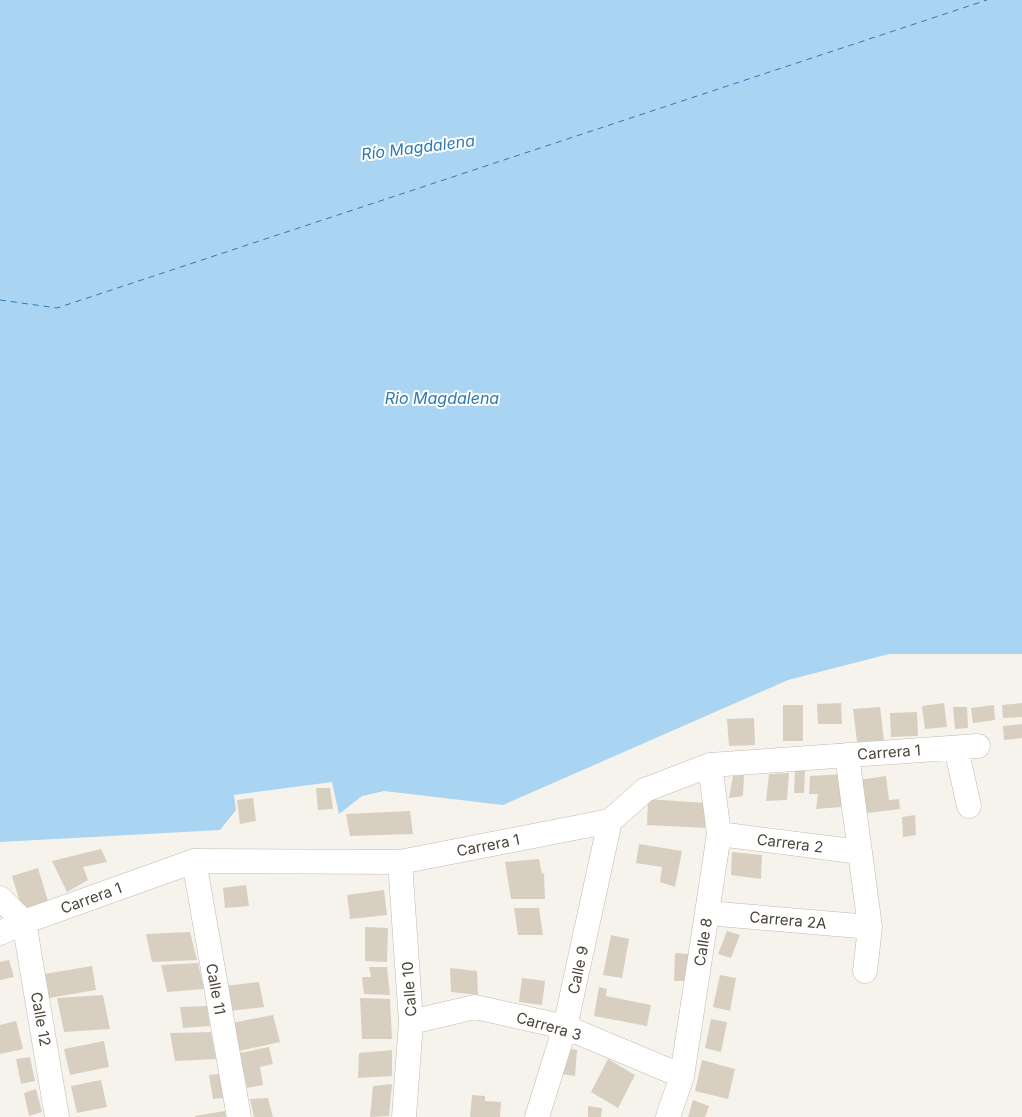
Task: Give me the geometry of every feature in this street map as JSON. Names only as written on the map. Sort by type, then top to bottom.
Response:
[{"type":"street","name":"Carrera 1","points":[[24,922],[194,861],[400,862],[610,821],[645,790],[710,765],[967,747],[969,806]]},
{"type":"street","points":[[847,755],[870,927],[864,971]]},
{"type":"street","name":"Calle 8","points":[[668,1117],[682,1076],[719,834],[710,765]]},
{"type":"street","name":"Calle 9","points":[[540,1116],[566,1027],[610,821]]},
{"type":"street","name":"Carrera 2","points":[[719,834],[860,852]]},
{"type":"street","name":"Calle 11","points":[[194,861],[239,1117]]},
{"type":"street","name":"Calle 10","points":[[400,862],[411,1022],[404,1117]]},
{"type":"street","points":[[0,898],[24,922],[0,933]]},
{"type":"street","name":"Carrera 2A","points":[[707,913],[870,927]]},
{"type":"street","name":"Calle 12","points":[[24,922],[57,1117]]},
{"type":"street","name":"Carrera 3","points":[[411,1022],[475,1007],[566,1027],[682,1076]]},
{"type":"water","name":"Rio Magdalena","points":[[0,0],[1022,0],[1022,654],[889,654],[788,680],[503,805],[384,791],[362,796],[339,814],[332,782],[234,795],[236,810],[220,830],[0,842]]},
{"type":"building","points":[[841,703],[842,724],[818,724],[817,704]]},
{"type":"building","points":[[944,703],[947,727],[925,729],[922,706]]},
{"type":"building","points":[[1022,703],[1022,717],[1003,718],[1002,705]]},
{"type":"building","points":[[783,705],[803,705],[803,741],[783,741]]},
{"type":"building","points":[[994,705],[995,720],[973,723],[971,708]]},
{"type":"building","points":[[880,707],[884,741],[857,742],[853,709]]},
{"type":"building","points":[[953,707],[967,707],[968,728],[955,729]]},
{"type":"building","points":[[917,712],[918,736],[891,737],[890,713]]},
{"type":"building","points":[[754,718],[755,745],[729,746],[727,719]]},
{"type":"building","points":[[1022,724],[1022,738],[1004,740],[1003,726]]},
{"type":"building","points":[[795,770],[805,771],[804,793],[794,793]]},
{"type":"building","points":[[789,773],[787,800],[766,801],[769,774]]},
{"type":"building","points":[[844,774],[841,807],[816,809],[818,794],[809,794],[810,776]]},
{"type":"building","points":[[744,775],[743,796],[729,798],[733,776]]},
{"type":"building","points":[[886,776],[889,800],[899,799],[900,809],[867,813],[859,780]]},
{"type":"building","points":[[316,788],[330,788],[333,809],[318,810]]},
{"type":"building","points":[[253,798],[256,821],[240,824],[237,800]]},
{"type":"building","points":[[648,799],[705,803],[705,828],[647,825]]},
{"type":"building","points":[[410,811],[413,834],[350,836],[346,814]]},
{"type":"building","points":[[915,815],[916,835],[903,837],[902,817]]},
{"type":"building","points":[[639,844],[682,851],[675,887],[660,882],[662,867],[636,863]]},
{"type":"building","points":[[101,849],[107,862],[83,867],[88,880],[67,892],[52,861]]},
{"type":"building","points":[[732,852],[762,855],[761,879],[731,875]]},
{"type":"building","points":[[539,859],[542,874],[544,873],[545,899],[511,899],[505,862]]},
{"type":"building","points":[[38,868],[48,901],[22,909],[12,876]]},
{"type":"building","points":[[246,885],[249,906],[225,908],[223,888]]},
{"type":"building","points":[[384,890],[387,915],[350,919],[347,895]]},
{"type":"building","points":[[514,908],[539,908],[543,935],[518,935]]},
{"type":"building","points":[[365,927],[388,928],[387,962],[365,961]]},
{"type":"building","points":[[727,931],[740,935],[731,958],[718,954]]},
{"type":"building","points":[[190,932],[197,960],[152,962],[146,934]]},
{"type":"building","points":[[611,935],[629,939],[622,978],[603,975]]},
{"type":"building","points":[[675,953],[689,954],[688,981],[674,981]]},
{"type":"building","points":[[9,960],[14,977],[0,980],[0,962]]},
{"type":"building","points":[[198,963],[204,989],[167,992],[161,965]]},
{"type":"building","points":[[92,966],[96,990],[49,998],[44,974]]},
{"type":"building","points":[[369,967],[387,967],[390,995],[364,994],[362,977],[371,977]]},
{"type":"building","points":[[450,968],[477,971],[478,995],[451,992]]},
{"type":"building","points":[[720,975],[736,978],[730,1011],[713,1007]]},
{"type":"building","points":[[522,978],[545,981],[542,1005],[519,1002]]},
{"type":"building","points":[[259,982],[264,1007],[230,1011],[225,986]]},
{"type":"building","points":[[599,987],[607,989],[606,996],[651,1005],[647,1026],[594,1016]]},
{"type":"building","points":[[103,995],[110,1029],[64,1032],[57,998]]},
{"type":"building","points":[[360,998],[390,999],[392,1039],[362,1039]]},
{"type":"building","points":[[207,1006],[210,1026],[183,1028],[180,1007]]},
{"type":"building","points":[[273,1015],[280,1042],[239,1051],[232,1023]]},
{"type":"building","points":[[711,1019],[727,1022],[721,1052],[705,1048]]},
{"type":"building","points":[[16,1021],[23,1049],[0,1054],[0,1025]]},
{"type":"building","points":[[211,1032],[216,1059],[175,1061],[170,1033]]},
{"type":"building","points":[[104,1041],[109,1067],[70,1075],[64,1049]]},
{"type":"building","points":[[269,1047],[273,1064],[260,1067],[263,1085],[247,1088],[240,1053]]},
{"type":"building","points":[[564,1048],[577,1050],[575,1076],[561,1074]]},
{"type":"building","points":[[392,1050],[392,1076],[358,1078],[359,1053]]},
{"type":"building","points":[[30,1057],[35,1081],[21,1084],[16,1059]]},
{"type":"building","points":[[608,1059],[635,1075],[618,1108],[591,1092]]},
{"type":"building","points":[[702,1060],[735,1069],[728,1099],[695,1091]]},
{"type":"building","points":[[219,1074],[223,1098],[213,1099],[209,1075]]},
{"type":"building","points":[[101,1080],[107,1107],[77,1113],[71,1086]]},
{"type":"building","points":[[392,1084],[389,1116],[370,1117],[373,1086]]},
{"type":"building","points":[[36,1089],[42,1112],[29,1116],[24,1093]]},
{"type":"building","points":[[472,1095],[485,1096],[485,1101],[501,1102],[500,1117],[470,1117]]},
{"type":"building","points":[[268,1098],[273,1117],[254,1117],[250,1099]]},
{"type":"building","points":[[693,1100],[709,1106],[705,1117],[688,1117]]},
{"type":"building","points":[[588,1106],[602,1108],[601,1117],[588,1117]]},
{"type":"building","points":[[225,1111],[226,1117],[195,1117],[195,1116]]},
{"type":"ferry route","points":[[0,300],[57,308],[987,0]]},
{"type":"water label","name":"Río Magdalena","points":[[418,147]]}]
